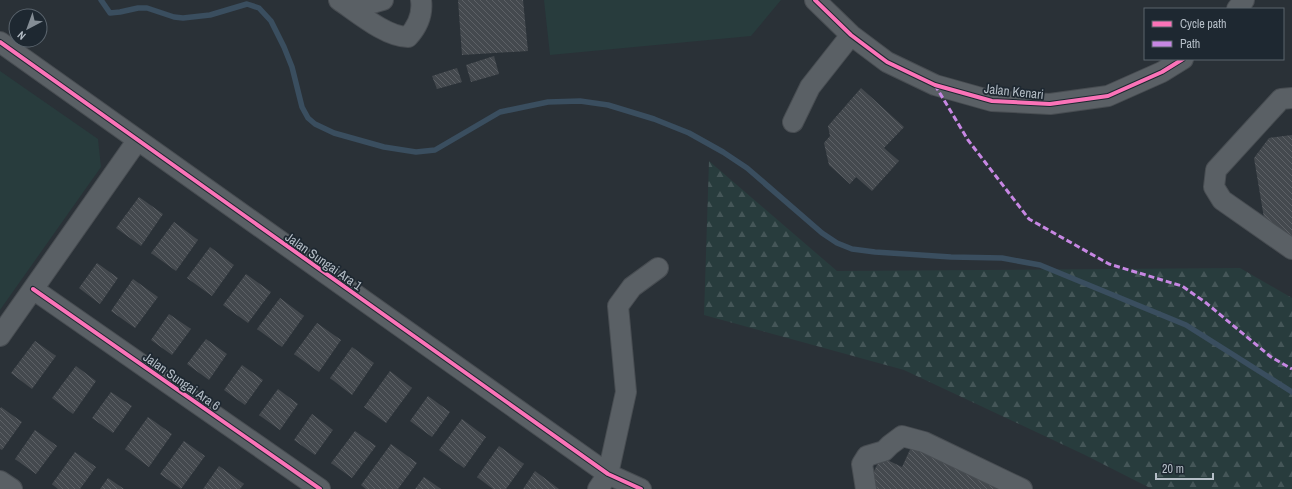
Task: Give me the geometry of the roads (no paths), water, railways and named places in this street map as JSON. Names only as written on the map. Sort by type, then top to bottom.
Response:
[{"type":"street","points":[[345,4],[383,0]]},
{"type":"street","points":[[345,4],[387,32],[399,37],[408,37],[414,31],[419,21],[422,7],[421,0]]},
{"type":"street","name":"Jalan Kenari","points":[[815,0],[851,35],[887,62],[935,85],[992,102],[1050,104],[1108,96],[1162,72],[1181,60]]},
{"type":"street","points":[[1238,8],[1244,0]]},
{"type":"street","points":[[793,122],[810,87],[851,35]]},
{"type":"street","name":"Jalan Sungai Ara 1","points":[[0,42],[603,481],[641,489]]},
{"type":"street","points":[[1292,98],[1281,99],[1216,170],[1214,187],[1222,200],[1292,249]]},
{"type":"street","points":[[0,336],[137,141]]},
{"type":"street","points":[[603,481],[626,392],[618,306],[632,287],[658,268]]},
{"type":"street","name":"Jalan Sungai Ara 6","points":[[33,290],[320,489]]},
{"type":"street","points":[[866,489],[862,464],[867,456],[884,451],[890,444],[902,436],[924,442],[1022,489]]},
{"type":"street","points":[[0,481],[12,489]]},
{"type":"waterway","points":[[101,0],[110,13],[138,8],[147,8],[174,17],[183,18],[210,15],[247,4],[259,8],[271,21],[284,47],[292,67],[302,107],[308,118],[315,124],[334,133],[384,147],[416,152],[435,150],[500,112],[548,102],[580,101],[608,105],[654,119],[689,133],[723,152],[747,168],[822,233],[837,243],[852,249],[875,252],[951,257],[1002,258],[1040,265],[1186,325],[1292,392]]}]
